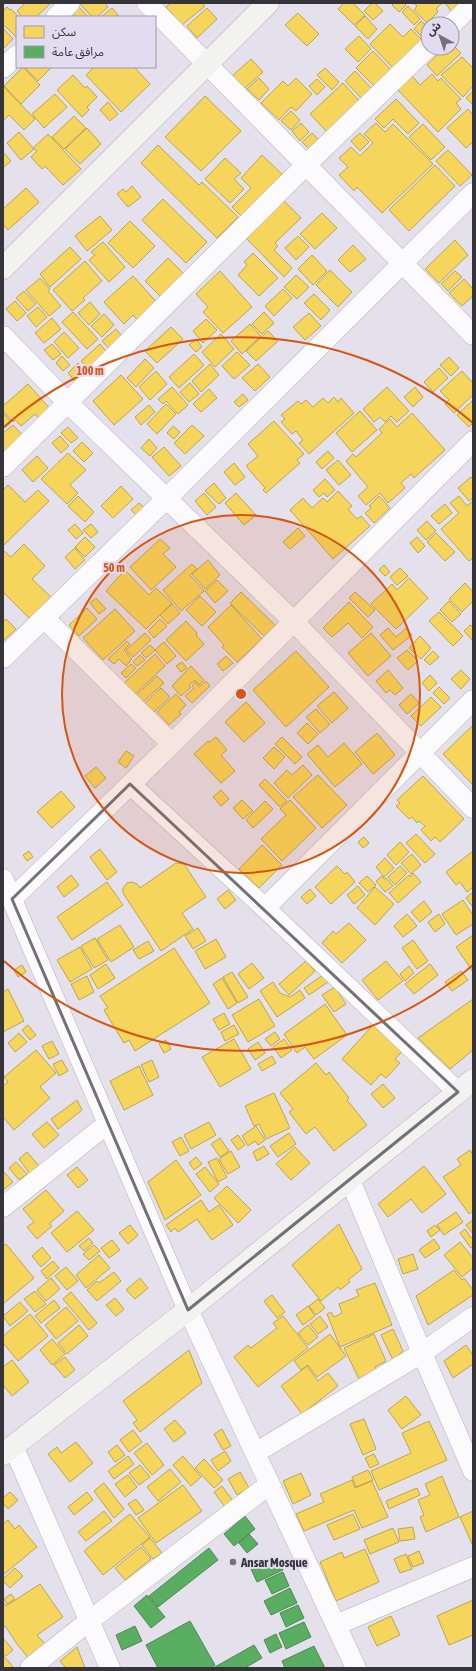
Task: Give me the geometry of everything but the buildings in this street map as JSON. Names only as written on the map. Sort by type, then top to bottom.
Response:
[{"type":"street","points":[[57,16],[70,3]]},
{"type":"street","points":[[146,3],[473,335]]},
{"type":"street","points":[[3,268],[268,3]]},
{"type":"street","points":[[460,16],[473,4]]},
{"type":"street","points":[[3,468],[306,165],[420,55]]},
{"type":"street","points":[[3,68],[16,56]]},
{"type":"street","points":[[3,658],[473,193]]},
{"type":"street","points":[[3,336],[68,402],[294,622],[473,808]]},
{"type":"street","points":[[12,899],[172,744],[473,441]]},
{"type":"street","points":[[44,618],[172,744]]},
{"type":"street","points":[[265,908],[473,700]]},
{"type":"street","points":[[110,1668],[90,1621],[8,1450],[188,1310],[465,1086],[265,908],[130,784]]},
{"type":"street","points":[[3,879],[188,1310],[356,1668]]},
{"type":"street","points":[[3,1207],[107,1124]]},
{"type":"street","points":[[350,1180],[473,1471]]},
{"type":"street","points":[[255,1453],[422,1353],[473,1317]]},
{"type":"street","points":[[30,1668],[270,1484]]},
{"type":"street","points":[[336,1625],[473,1567]]},
{"type":"highlighted area","points":[[130,784],[458,1092],[188,1310],[12,899]]},
{"type":"place","name":"Ansar Mosque","points":[[233,1562]]}]
